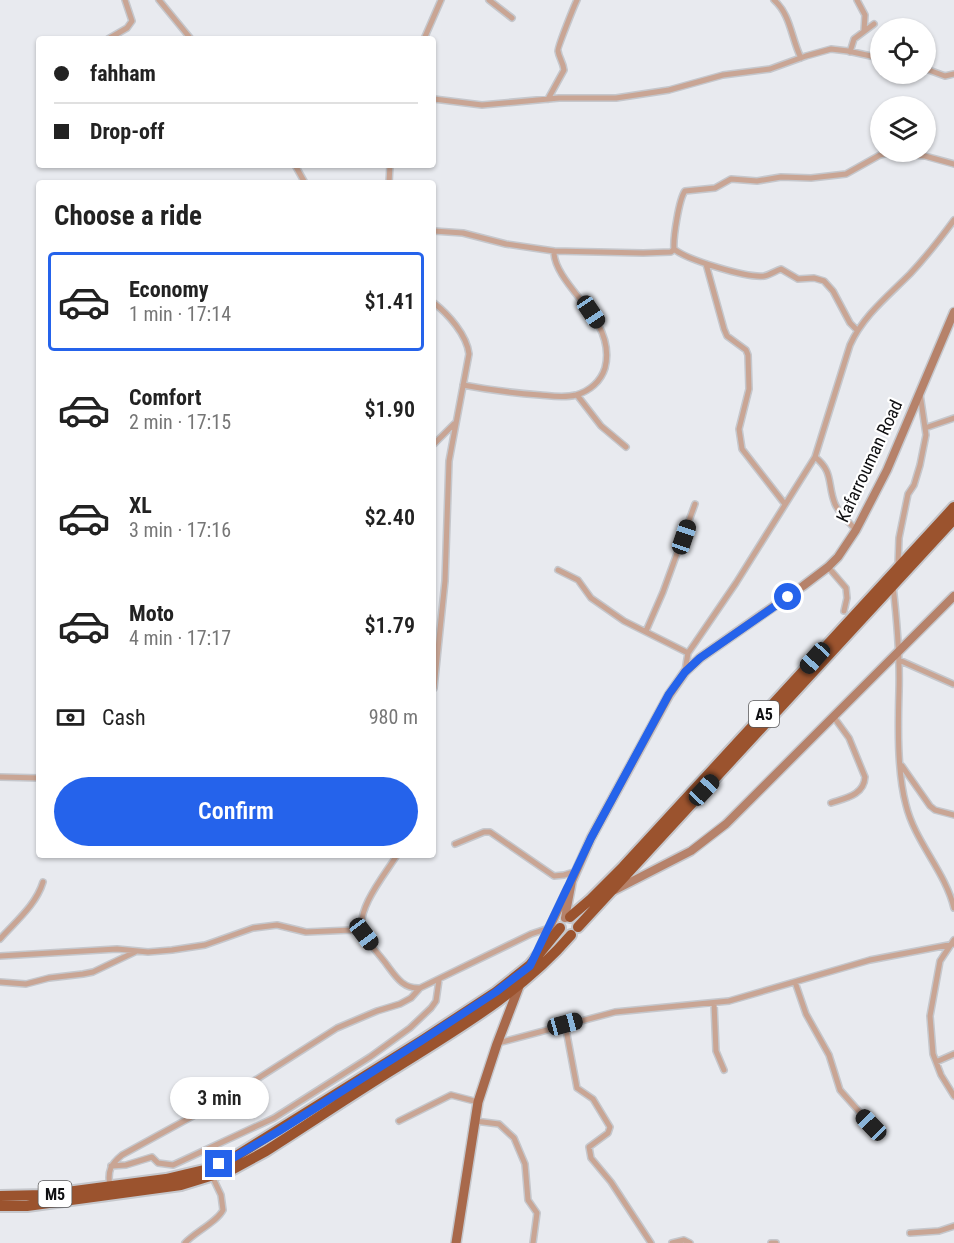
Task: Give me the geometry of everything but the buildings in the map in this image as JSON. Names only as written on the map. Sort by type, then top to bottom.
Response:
[{"type":"highway","name":"A5","points":[[110,1191],[204,1170],[233,1158],[496,992],[533,961],[561,923],[591,899],[622,867],[954,507]]},
{"type":"highway","name":"A5","points":[[110,1191],[181,1185],[233,1169],[266,1151],[453,1032],[519,986],[552,957],[954,519]]},
{"type":"highway","points":[[577,921],[574,931],[566,934],[561,923],[577,921]]},
{"type":"highway","name":"M5","points":[[0,1196],[110,1191]]},
{"type":"highway","name":"M5","points":[[0,1206],[27,1206],[110,1191]]},
{"type":"main road","name":"Kafarrouman Road","points":[[561,923],[572,881],[591,838],[659,711],[685,672],[700,658],[828,567],[856,530],[887,470],[954,312]]},
{"type":"main road","points":[[611,891],[669,863],[701,844],[726,824],[833,716],[898,656],[954,596]]},
{"type":"main road","points":[[561,923],[572,881]]},
{"type":"main road","points":[[456,1243],[478,1102],[519,986],[533,961]]},
{"type":"street","points":[[113,36],[127,28],[132,21],[125,0]]},
{"type":"street","points":[[159,0],[189,36]]},
{"type":"street","points":[[425,36],[441,0]]},
{"type":"street","points":[[489,0],[512,18]]},
{"type":"street","points":[[548,99],[564,70],[558,45],[567,29],[577,0]]},
{"type":"street","points":[[774,0],[786,15],[801,58]]},
{"type":"street","points":[[857,0],[865,15],[864,31]]},
{"type":"street","points":[[850,52],[854,39],[870,27]]},
{"type":"street","points":[[436,99],[482,105],[548,99],[636,96],[669,90],[704,78],[770,69],[831,49],[870,56]]},
{"type":"street","points":[[936,72],[945,75],[954,74]]},
{"type":"street","points":[[674,249],[681,195],[685,191],[715,188],[731,180],[757,181],[781,177],[811,178],[846,174],[888,153],[925,156],[954,164]]},
{"type":"street","points":[[685,672],[688,653],[815,457],[850,345],[857,330],[868,315],[920,263],[954,220]]},
{"type":"street","points":[[436,231],[463,233],[506,244],[554,251],[643,253],[666,252],[674,249],[706,264],[751,276],[766,276],[781,269],[798,279],[819,278],[830,287],[850,323],[857,330]]},
{"type":"street","points":[[463,385],[517,394],[563,397],[577,395],[591,388],[603,375],[606,364],[604,337],[593,315],[558,266],[554,251]]},
{"type":"street","points":[[706,264],[724,329],[728,336],[746,350],[748,355],[749,389],[739,429],[742,449],[784,503]]},
{"type":"street","points":[[436,305],[460,332],[468,347],[469,360],[455,424],[448,477],[445,581],[436,669]]},
{"type":"street","points":[[897,569],[899,538],[908,494],[914,486],[926,435],[920,391]]},
{"type":"street","points":[[577,395],[601,426],[626,447]]},
{"type":"street","points":[[925,428],[954,418]]},
{"type":"street","points":[[436,442],[455,424]]},
{"type":"street","points":[[815,457],[824,464],[828,472],[837,507],[856,530]]},
{"type":"street","points":[[646,631],[663,592],[695,504]]},
{"type":"street","points":[[828,567],[846,588],[848,598],[844,611]]},
{"type":"street","points":[[558,570],[578,580],[591,598],[624,621],[688,653]]},
{"type":"street","points":[[893,585],[898,656],[901,765],[906,804],[911,820],[944,881],[954,908]]},
{"type":"street","points":[[898,656],[953,684]]},
{"type":"street","points":[[831,803],[857,793],[863,787],[865,777],[849,738],[833,716]]},
{"type":"street","points":[[901,765],[934,810],[954,814]]},
{"type":"street","points":[[0,777],[36,778]]},
{"type":"street","points":[[455,844],[484,832],[490,832],[554,876],[577,871]]},
{"type":"street","points":[[395,858],[373,893],[361,921],[364,934],[402,984],[412,989],[439,980],[531,934],[561,923]]},
{"type":"street","points":[[0,939],[30,906],[40,892],[43,882]]},
{"type":"street","points":[[0,956],[117,950],[172,950],[205,945],[253,928],[277,925],[306,932],[352,930],[364,934]]},
{"type":"street","points":[[497,1044],[615,1012],[739,999],[870,960],[953,942]]},
{"type":"street","points":[[953,942],[940,962],[930,1016],[931,1041],[936,1062],[954,1096]]},
{"type":"street","points":[[0,982],[27,984],[49,978],[93,972],[136,951]]},
{"type":"street","points":[[111,1166],[126,1165],[152,1157],[158,1163],[173,1165],[274,1118],[370,1057],[410,1028],[436,1001],[439,980]]},
{"type":"street","points":[[795,982],[806,1014],[830,1055],[840,1090],[871,1125]]},
{"type":"street","points":[[110,1191],[108,1176],[111,1166],[127,1152],[254,1082],[337,1028],[376,1011],[400,1004],[411,998],[420,988]]},
{"type":"street","points":[[714,1003],[716,1051],[724,1070]]},
{"type":"street","points":[[565,1024],[577,1088],[593,1099],[610,1127],[608,1132],[589,1147],[589,1154],[611,1182],[651,1243]]},
{"type":"street","points":[[936,1062],[954,1054]]},
{"type":"street","points":[[370,1057],[378,1068]]},
{"type":"street","points":[[399,1121],[451,1095],[478,1102]]},
{"type":"street","points":[[475,1121],[500,1124],[514,1138],[519,1148],[525,1164],[528,1200],[537,1213],[533,1243]]},
{"type":"street","points":[[185,1243],[200,1229],[216,1219],[223,1210],[212,1176]]},
{"type":"street","points":[[910,1233],[939,1231],[954,1226]]},
{"type":"street","points":[[672,1243],[684,1240],[690,1243]]},
{"type":"street","points":[[771,1243],[776,1243]]},
{"type":"route","points":[[219,1164],[279,1131],[421,1041],[496,992],[530,966],[591,838],[669,694],[685,672],[700,658],[788,597]]}]
